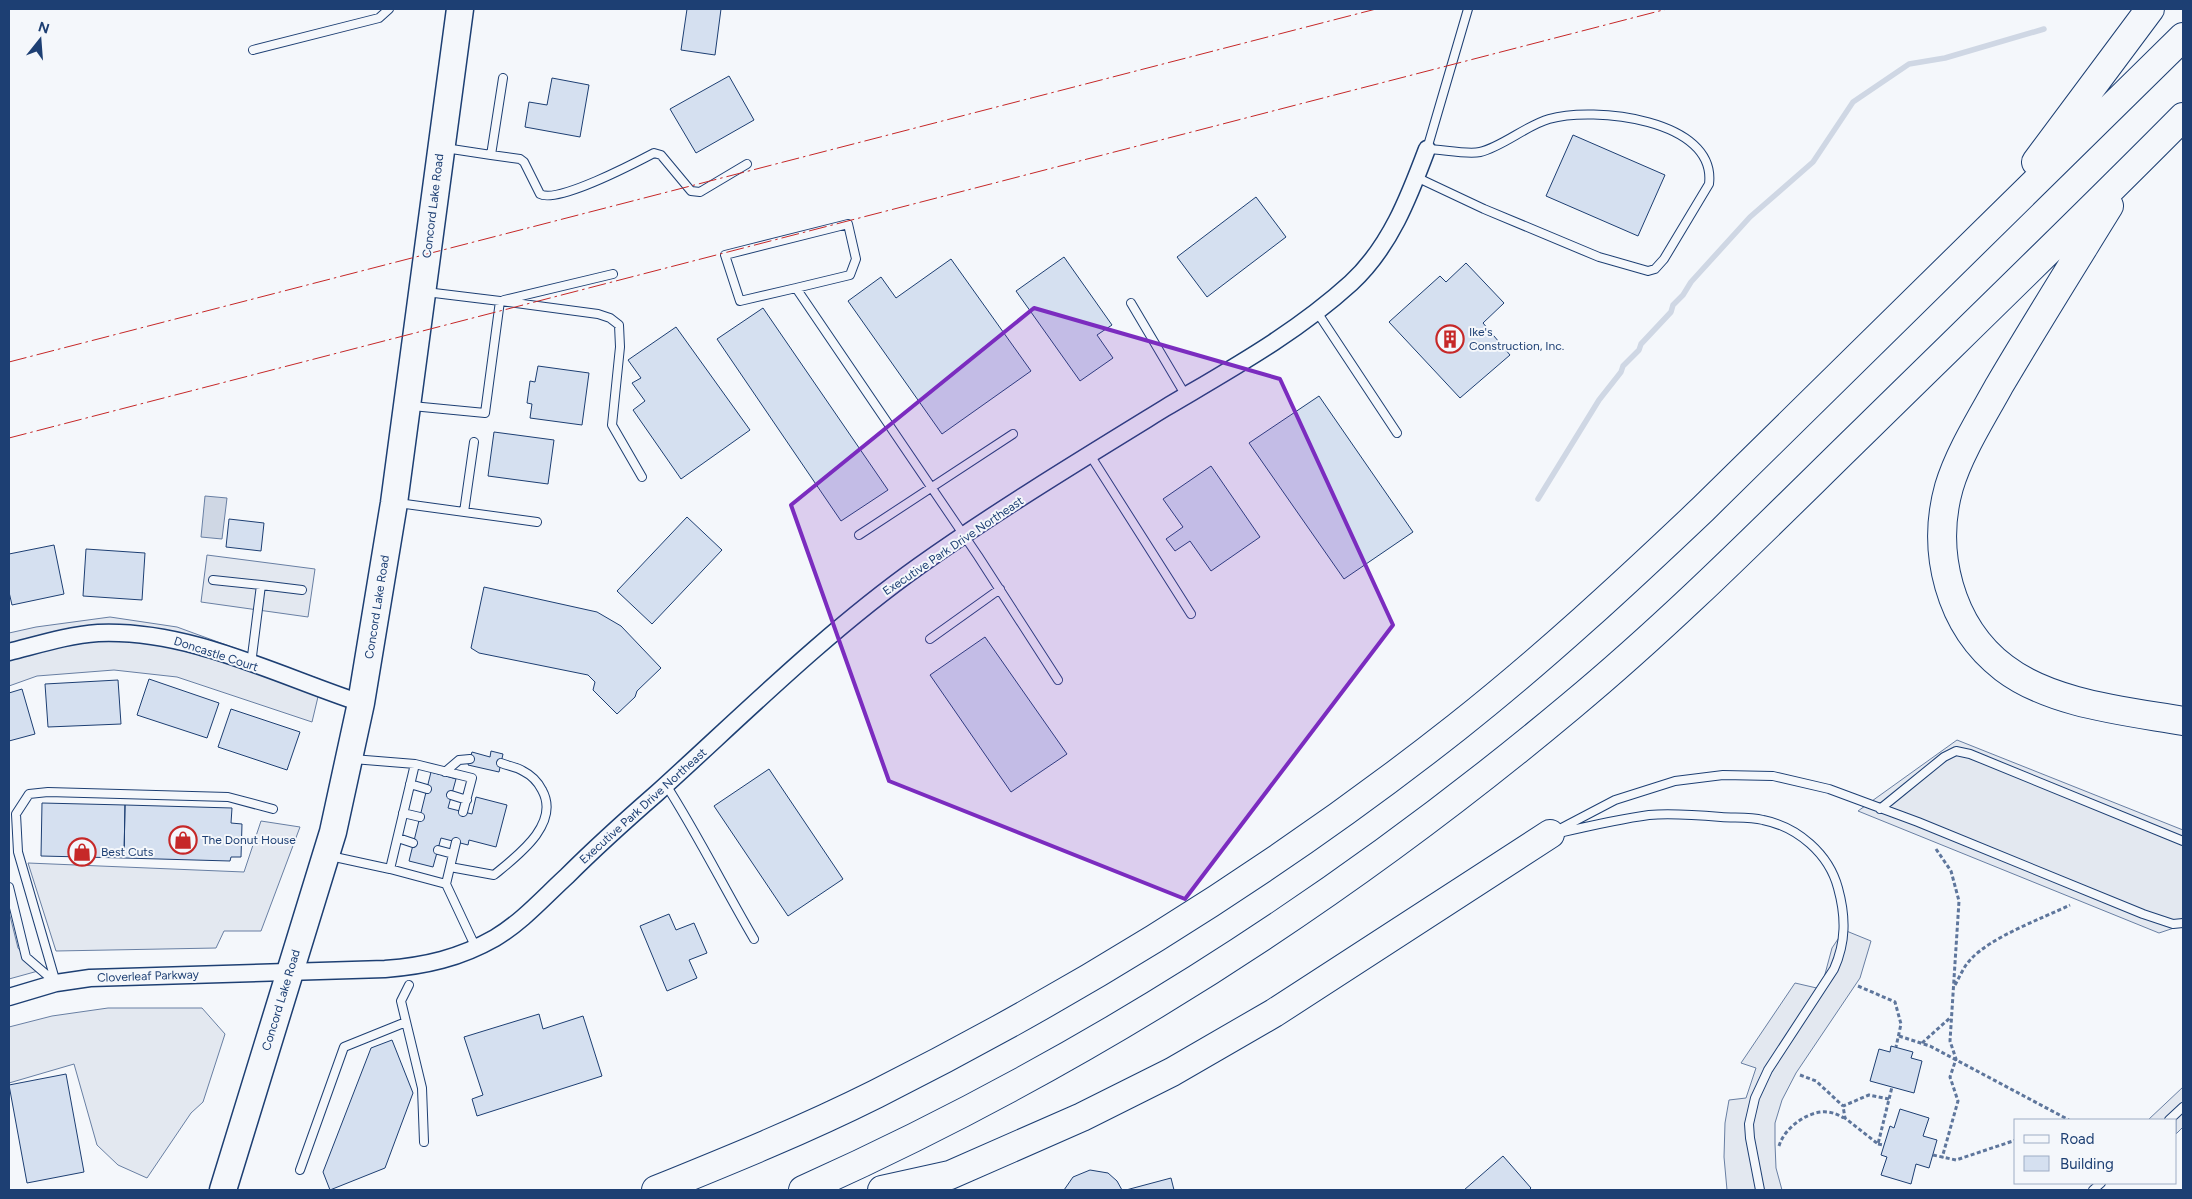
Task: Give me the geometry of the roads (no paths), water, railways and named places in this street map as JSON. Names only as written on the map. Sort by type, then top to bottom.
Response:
[{"type":"highway","points":[[1985,232],[2150,9]]},
{"type":"highway","points":[[656,1190],[756,1149],[874,1095],[1012,1022],[1110,967],[1192,915],[1387,781],[1483,706],[1630,578],[1703,509],[2183,37]]},
{"type":"highway","points":[[804,1190],[940,1126],[1102,1038],[1211,972],[1331,890],[1428,820],[1574,704],[1679,610],[1744,549],[2183,117]]},
{"type":"highway","points":[[2132,169],[1975,429],[1949,486],[1942,521],[1942,551],[1948,585],[1959,613],[1979,643],[2004,668],[2037,686],[2068,698],[2183,721]]},
{"type":"highway","points":[[882,1190],[950,1175],[1082,1118],[1172,1072],[1274,1013],[1550,834]]},
{"type":"main road","name":"Concord Lake Road","points":[[224,1190],[326,856],[361,703],[394,503],[460,9]]},
{"type":"street","name":"Executive Park Drive Northeast","points":[[290,971],[425,966],[476,948],[518,922],[850,618],[919,566],[1090,455],[1275,342],[1317,312],[1353,281],[1376,256],[1408,200],[1427,148]]},
{"type":"street","name":"Doncastle Court","points":[[9,652],[96,633],[120,633],[173,639],[361,703]]},
{"type":"street","name":"Cloverleaf Parkway","points":[[9,997],[56,983],[90,978],[290,971]]},
{"type":"lane","points":[[253,50],[378,18],[390,9]]},
{"type":"lane","points":[[1416,177],[1484,209],[1600,257],[1648,271],[1655,269],[1664,260],[1709,184],[1710,172],[1705,158],[1694,145],[1673,130],[1636,120],[1596,114],[1571,114],[1547,119],[1480,152],[1427,148],[1468,9]]},
{"type":"lane","points":[[491,154],[503,78]]},
{"type":"lane","points":[[441,147],[520,159],[524,162],[540,194],[544,196],[586,185],[654,153],[661,155],[691,191],[696,192],[700,192],[747,164]]},
{"type":"lane","points":[[848,224],[856,259],[850,275],[796,288],[740,301],[725,255],[848,224]]},
{"type":"lane","points":[[500,301],[613,274]]},
{"type":"lane","points":[[796,288],[1000,589],[1058,680]]},
{"type":"lane","points":[[422,291],[598,314],[610,318],[618,325],[620,347],[612,425],[642,477]]},
{"type":"lane","points":[[407,405],[485,413],[500,301]]},
{"type":"lane","points":[[1131,303],[1186,396]]},
{"type":"lane","points":[[1317,312],[1397,433]]},
{"type":"lane","points":[[859,535],[1013,434]]},
{"type":"lane","points":[[464,512],[474,442]]},
{"type":"lane","points":[[1090,455],[1190,614]]},
{"type":"lane","points":[[394,503],[537,522]]},
{"type":"lane","points":[[213,580],[302,590]]},
{"type":"lane","points":[[251,664],[261,585]]},
{"type":"lane","points":[[930,639],[1000,589]]},
{"type":"lane","points":[[1880,809],[1944,757],[1956,751],[1970,754],[2183,841]]},
{"type":"lane","points":[[349,759],[415,764],[472,778],[463,812]]},
{"type":"lane","points":[[445,772],[459,760],[470,759]]},
{"type":"lane","points":[[450,867],[494,875],[519,854],[537,834],[547,808],[545,795],[538,782],[524,771],[501,763]]},
{"type":"lane","points":[[390,869],[415,764]]},
{"type":"lane","points":[[1550,834],[1615,800],[1675,781],[1723,775],[1773,776],[1829,789],[1918,822],[2143,914],[2173,924],[2183,923]]},
{"type":"lane","points":[[410,784],[427,789]]},
{"type":"lane","points":[[666,785],[695,830],[726,892],[754,939]]},
{"type":"lane","points":[[56,983],[18,852],[16,814],[29,794],[48,792],[228,797],[273,809]]},
{"type":"lane","points":[[452,796],[466,800]]},
{"type":"lane","points":[[403,813],[420,817]]},
{"type":"lane","points":[[1550,834],[1650,815],[1682,814],[1763,820],[1789,829],[1806,839],[1827,862],[1837,884],[1843,906],[1844,933],[1841,948],[1834,969],[1768,1070],[1755,1098],[1750,1124],[1750,1138],[1760,1190]]},
{"type":"lane","points":[[398,838],[413,843]]},
{"type":"lane","points":[[456,842],[446,884],[476,948]]},
{"type":"lane","points":[[438,850],[453,854]]},
{"type":"lane","points":[[326,856],[390,869],[446,884]]},
{"type":"lane","points":[[9,887],[26,957],[56,983]]},
{"type":"lane","points":[[409,985],[401,1001],[422,1088],[424,1142]]},
{"type":"lane","points":[[300,1170],[344,1047],[406,1022]]},
{"type":"lane","points":[[2170,1119],[2183,1107]]},
{"type":"waterway","points":[[1538,499],[1599,400],[1621,372],[1623,366],[1671,312],[1673,305],[1683,295],[1691,282],[1750,217],[1813,162],[1853,102],[1909,64],[1945,58],[2044,29]]},
{"type":"place","name":"Ike's Construction, Inc.","points":[[1450,339]]},
{"type":"place","name":"The Donut House","points":[[183,840]]},
{"type":"place","name":"Best Cuts","points":[[82,852]]}]
